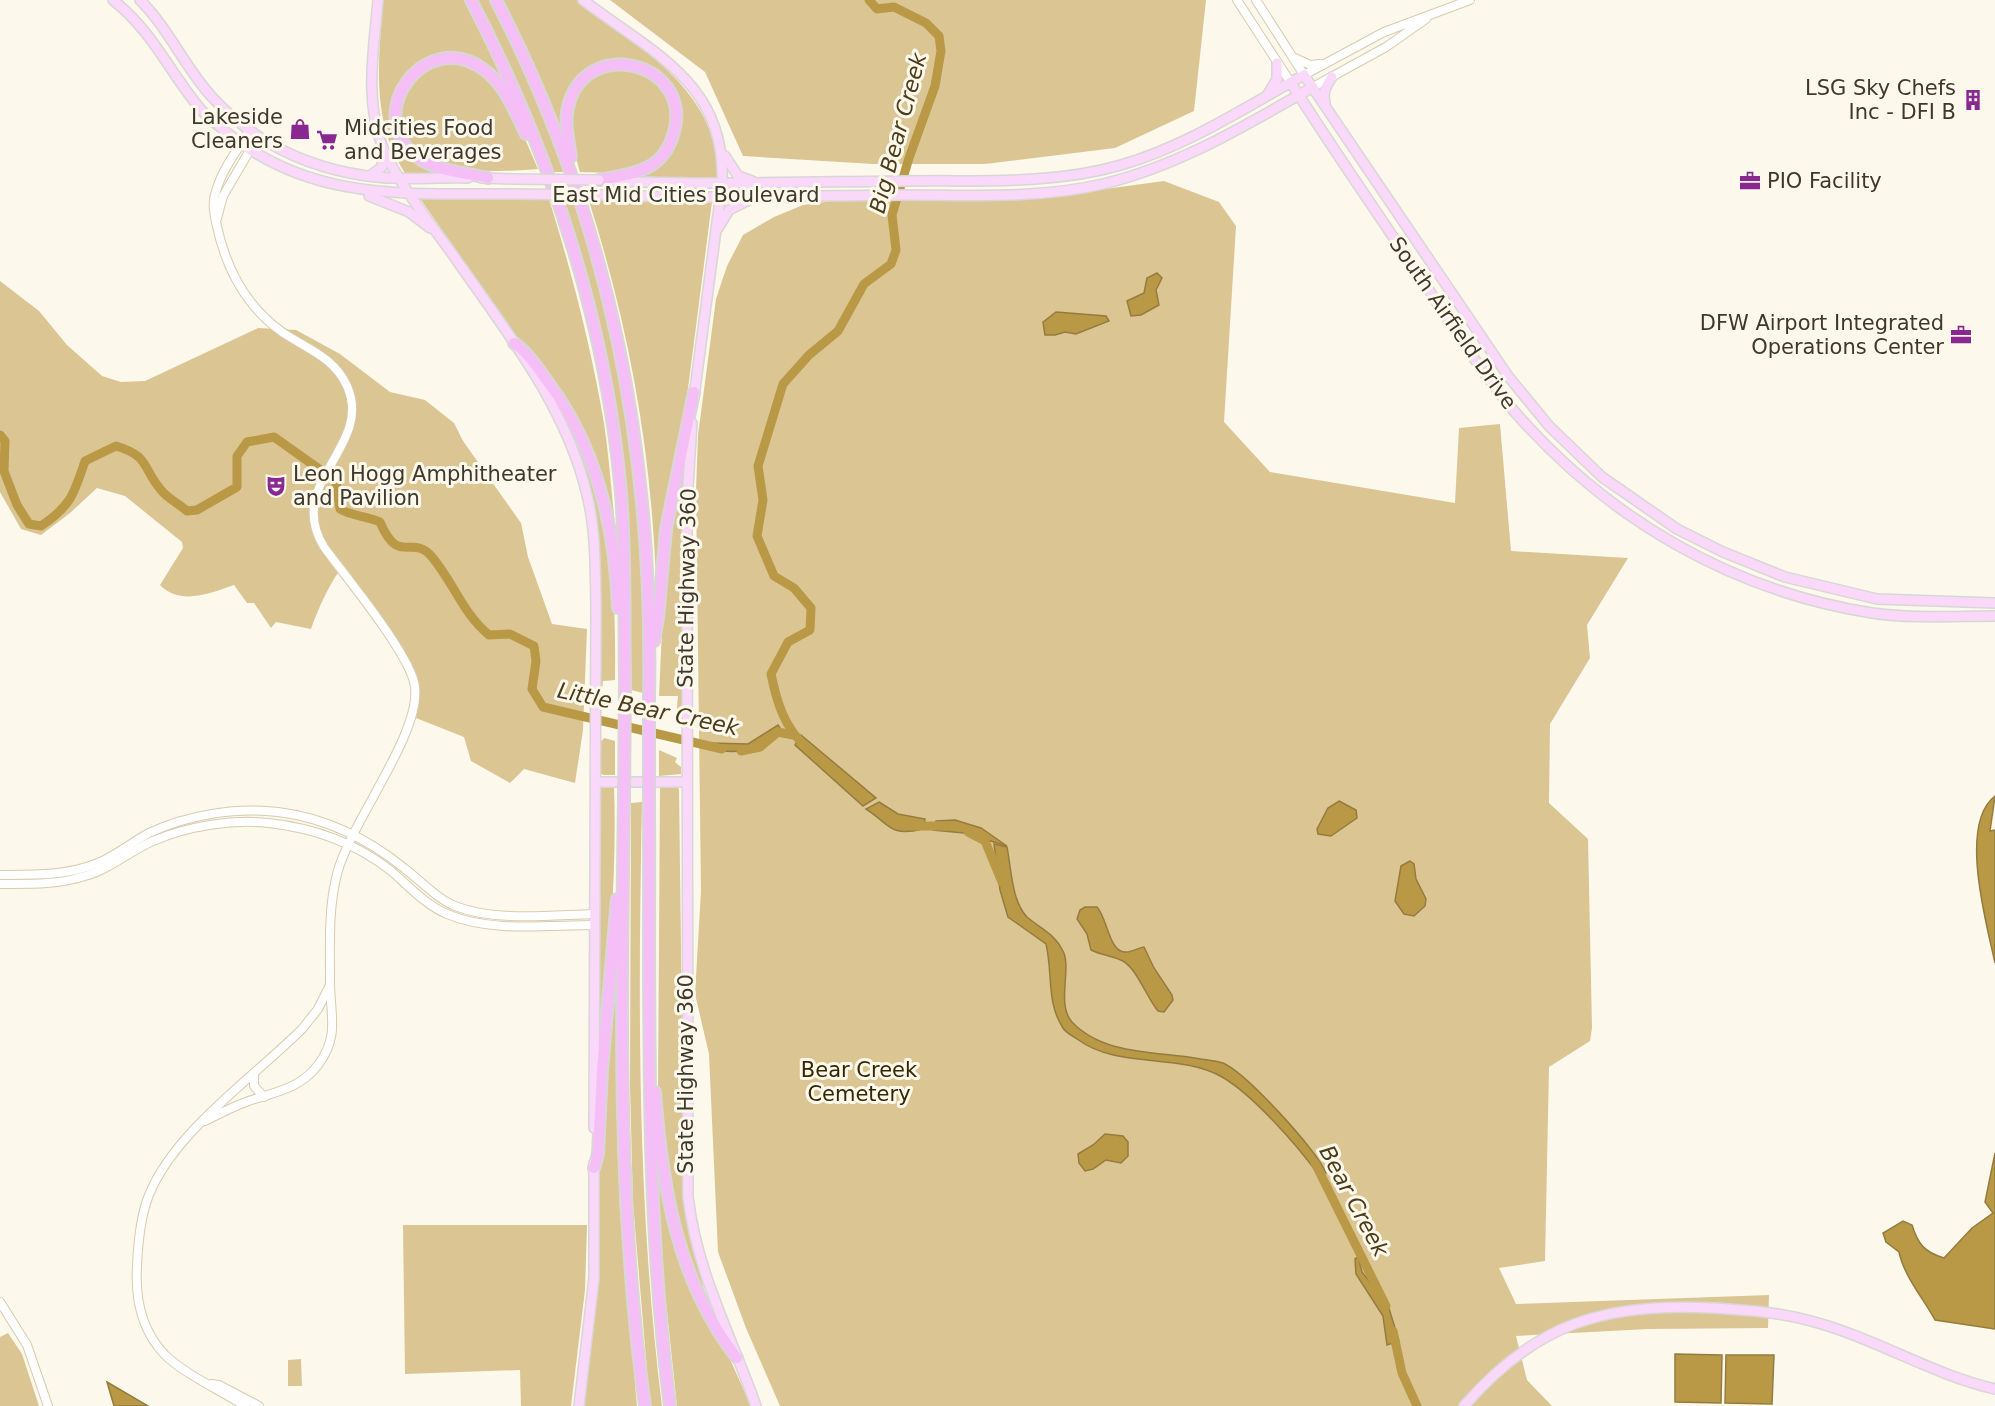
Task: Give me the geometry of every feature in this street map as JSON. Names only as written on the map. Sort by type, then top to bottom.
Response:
[{"type":"highway","points":[[471,0],[502,63],[546,168],[589,308],[611,417],[625,546],[626,1183],[635,1325],[645,1406]]},
{"type":"highway","points":[[496,0],[535,82],[573,175],[604,278],[628,386],[646,534],[650,659],[649,1059],[653,1227],[670,1406]]},
{"type":"highway","points":[[488,178],[429,164],[410,150],[403,140],[398,129],[397,102],[408,78],[428,64],[450,58],[462,59],[484,69],[500,87],[546,168]]},
{"type":"highway","points":[[573,175],[567,109],[578,85],[587,76],[605,66],[626,64],[639,66],[660,79],[671,95],[676,113],[673,137],[663,155],[647,168],[599,180]]},
{"type":"highway","points":[[514,343],[525,351],[555,392],[592,461],[601,489],[612,544],[617,584],[619,648],[625,662]]},
{"type":"highway","points":[[650,659],[658,618],[666,529],[694,392]]},
{"type":"highway","points":[[594,1168],[614,956],[618,846],[624,827]]},
{"type":"highway","points":[[649,1059],[654,1076],[663,1172],[678,1244],[703,1300],[726,1344],[737,1358]]},
{"type":"main road","name":"East Mid Cities Boulevard","points":[[112,0],[147,32],[199,108],[245,146],[290,171],[352,190],[411,193],[720,197],[965,195],[1069,190],[1124,178],[1188,155],[1313,87]]},
{"type":"main road","name":"East Mid Cities Boulevard","points":[[140,0],[169,32],[210,94],[253,135],[310,162],[366,176],[722,184],[1048,177],[1105,169],[1181,143],[1304,75]]},
{"type":"main road","points":[[366,176],[382,167],[383,148],[372,93],[378,0]]},
{"type":"main road","name":"State Highway 360","points":[[583,0],[679,71],[696,92],[712,120],[722,149],[722,184],[717,230],[694,392],[687,503],[688,1197],[697,1252],[705,1279],[756,1406]]},
{"type":"main road","points":[[1264,99],[1277,79],[1277,63]]},
{"type":"main road","name":"South Airfield Drive","points":[[1304,75],[1513,382],[1549,426],[1602,477],[1656,517],[1723,552],[1785,577],[1846,594],[1899,601],[1995,603]]},
{"type":"main road","points":[[1327,108],[1323,97],[1332,77]]},
{"type":"main road","name":"South Airfield Drive","points":[[1291,82],[1363,196],[1500,392],[1551,450],[1593,489],[1648,529],[1715,566],[1745,579],[1811,600],[1871,612],[1911,616],[1995,616]]},
{"type":"main road","points":[[1268,113],[1290,106],[1311,113]]},
{"type":"main road","points":[[383,148],[437,233],[514,343],[556,409],[575,454],[587,496],[595,577],[597,689],[594,1278],[579,1406]]},
{"type":"main road","points":[[722,149],[729,165],[742,179],[782,184]]},
{"type":"main road","points":[[352,190],[409,212],[437,233]]},
{"type":"main road","points":[[717,230],[725,215],[736,205],[760,197]]},
{"type":"main road","points":[[1500,392],[1513,382]]},
{"type":"main road","points":[[596,782],[686,782]]},
{"type":"main road","points":[[1464,1406],[1488,1378],[1533,1343],[1573,1324],[1603,1314],[1633,1309],[1705,1307],[1757,1310],[1798,1318],[1995,1389]]},
{"type":"street","points":[[1237,0],[1291,82]]},
{"type":"street","points":[[1256,0],[1304,75],[1384,32],[1427,18],[1470,0]]},
{"type":"street","points":[[1313,87],[1408,34],[1427,18]]},
{"type":"street","points":[[1291,56],[1310,66],[1327,63]]},
{"type":"street","points":[[205,1121],[247,1102],[295,1085],[319,1064],[331,1039],[333,1024],[330,985],[332,894],[337,871],[412,717],[416,689],[410,668],[318,537],[313,511],[321,479],[348,434],[352,412],[350,393],[343,378],[329,360],[283,332],[254,305],[236,283],[217,237],[216,222],[223,196],[245,146],[253,135]]},
{"type":"street","points":[[0,875],[56,874],[102,866],[150,833],[172,824],[244,810],[299,816],[354,835],[373,845],[402,866],[438,897],[477,913],[595,914]]},
{"type":"street","points":[[0,884],[50,884],[102,866],[154,840],[202,827],[238,823],[297,827],[329,835],[349,845],[395,875],[435,908],[469,921],[508,925],[595,925]]},
{"type":"street","points":[[395,875],[402,866]]},
{"type":"street","points":[[259,1406],[178,1365],[156,1344],[145,1326],[138,1301],[136,1277],[140,1232],[148,1196],[173,1152],[302,1029],[318,1009],[330,985]]},
{"type":"street","points":[[254,1073],[254,1086],[264,1097]]},
{"type":"street","points":[[0,1302],[33,1359],[48,1406]]},
{"type":"street","points":[[212,1384],[216,1390],[245,1406]]},
{"type":"green space","points":[[383,0],[465,0],[515,104],[488,69],[430,57],[413,66],[396,86],[390,119],[393,132],[438,170],[438,175],[405,173],[386,132],[379,89]]},
{"type":"green space","points":[[475,0],[492,0],[537,99],[566,172],[553,172],[511,70]]},
{"type":"green space","points":[[502,0],[580,1],[648,54],[684,88],[698,107],[709,129],[716,152],[717,178],[637,178],[637,175],[665,156],[676,102],[638,64],[583,75],[563,124],[560,125]]},
{"type":"green space","points":[[610,0],[1206,0],[1194,111],[1115,148],[985,164],[873,164],[743,156],[705,72]]},
{"type":"green space","points":[[458,62],[473,68],[487,78],[498,91],[517,121],[538,169],[494,171],[444,166],[420,155],[409,144],[400,120],[403,97],[419,76],[433,65]]},
{"type":"green space","points":[[615,67],[642,72],[654,79],[663,89],[671,113],[668,139],[662,150],[652,160],[636,168],[617,172],[580,172],[571,120],[575,96],[592,76]]},
{"type":"green space","name":"Bear Creek Cemetery","points":[[1164,181],[1219,202],[1236,226],[1224,422],[1270,472],[1455,503],[1459,428],[1500,424],[1511,551],[1628,558],[1587,625],[1590,658],[1550,724],[1549,803],[1588,839],[1592,1028],[1590,1041],[1549,1067],[1545,1261],[1499,1268],[1516,1304],[1769,1295],[1768,1328],[1648,1329],[1516,1336],[1527,1380],[1552,1406],[780,1406],[746,1328],[718,1252],[709,1054],[695,994],[701,891],[696,491],[698,435],[716,299],[727,266],[743,235],[774,217],[803,205],[832,201],[1039,198]]},
{"type":"green space","points":[[419,197],[549,199],[580,310],[599,395],[617,543],[594,461],[519,341]]},
{"type":"green space","points":[[563,199],[576,200],[604,303],[620,373],[632,443],[640,532],[643,693],[631,690],[628,525],[595,305]]},
{"type":"green space","points":[[612,199],[711,200],[712,202],[681,443],[656,581],[649,483],[636,388],[616,295],[589,201]]},
{"type":"green space","points":[[0,281],[39,311],[67,345],[102,376],[121,382],[145,381],[258,328],[296,330],[340,354],[390,392],[425,400],[454,423],[463,441],[521,523],[528,557],[552,624],[587,629],[583,730],[575,783],[524,769],[510,783],[471,761],[464,737],[416,718],[419,698],[414,669],[343,567],[329,587],[311,629],[276,622],[271,628],[254,603],[247,603],[234,585],[206,594],[186,596],[177,595],[160,585],[183,548],[182,542],[125,496],[97,488],[41,535],[21,529],[0,492]]},
{"type":"green space","points":[[551,394],[560,407],[586,460],[604,521],[613,584],[615,680],[603,681],[602,689],[599,689],[586,476],[576,445]]},
{"type":"green space","points":[[682,469],[685,469],[682,717],[676,717],[678,696],[659,696],[665,564]]},
{"type":"green space","points":[[604,738],[615,741],[615,775],[603,775],[599,772],[599,744]]},
{"type":"green space","points":[[659,750],[677,758],[675,762],[681,767],[681,774],[659,776]]},
{"type":"green space","points":[[614,785],[611,923],[597,1060],[599,789],[601,786]]},
{"type":"green space","points":[[660,785],[674,785],[679,789],[684,1184],[689,1231],[706,1297],[674,1218],[658,1095]]},
{"type":"green space","points":[[642,802],[641,1104],[648,1256],[662,1406],[650,1406],[633,1203],[630,1087],[631,803]]},
{"type":"green space","points":[[613,995],[617,995],[617,1135],[620,1212],[637,1406],[584,1406],[599,1280],[600,1155]]},
{"type":"green space","points":[[657,1172],[660,1172],[671,1228],[751,1406],[677,1406],[660,1245]]},
{"type":"green space","points":[[403,1225],[587,1225],[585,1290],[571,1406],[521,1406],[520,1370],[405,1374]]},
{"type":"green space","points":[[8,1333],[22,1354],[39,1406],[0,1406],[0,1337]]},
{"type":"green space","points":[[301,1359],[302,1386],[288,1386],[288,1360]]},
{"type":"shaded area","points":[[1157,273],[1162,278],[1156,290],[1159,305],[1141,315],[1131,316],[1127,301],[1144,293],[1147,278]]},
{"type":"shaded area","points":[[1056,312],[1106,316],[1109,321],[1076,334],[1065,332],[1045,335],[1043,322]]},
{"type":"shaded area","points":[[778,725],[782,731],[748,749],[732,752],[709,749],[710,743],[748,744]]},
{"type":"shaded area","points":[[801,735],[876,798],[863,806],[795,745]]},
{"type":"shaded area","points":[[1995,796],[1990,831],[1995,830],[1995,963],[1982,901],[1977,851],[1978,829],[1984,810]]},
{"type":"shaded area","points":[[1339,801],[1356,810],[1357,818],[1331,836],[1318,834],[1317,829],[1328,808]]},
{"type":"shaded area","points":[[879,802],[898,814],[925,819],[923,829],[903,832],[891,828],[866,809]]},
{"type":"shaded area","points":[[955,820],[981,828],[1007,846],[964,833],[933,830],[936,821]]},
{"type":"shaded area","points":[[994,844],[1007,847],[1013,884],[1022,911],[1051,935],[1063,951],[1066,967],[1065,1006],[1072,1022],[1085,1033],[1116,1047],[1223,1063],[1248,1081],[1280,1113],[1320,1162],[1326,1173],[1318,1174],[1273,1121],[1247,1095],[1222,1077],[1205,1069],[1129,1058],[1093,1049],[1066,1031],[1054,1008],[1046,944],[1008,917],[1000,890]]},
{"type":"shaded area","points":[[1410,861],[1414,864],[1416,879],[1426,899],[1425,906],[1414,916],[1404,914],[1395,901],[1401,866]]},
{"type":"shaded area","points":[[1085,907],[1097,907],[1115,946],[1120,950],[1127,952],[1144,947],[1154,968],[1172,995],[1173,1000],[1164,1012],[1158,1011],[1128,965],[1119,959],[1091,950],[1087,934],[1077,919],[1080,910]]},
{"type":"shaded area","points":[[1105,1134],[1123,1136],[1128,1142],[1128,1156],[1121,1163],[1106,1160],[1093,1169],[1085,1171],[1079,1163],[1078,1154]]},
{"type":"shaded area","points":[[1995,1153],[1995,1329],[1935,1320],[1909,1278],[1899,1252],[1886,1242],[1883,1233],[1903,1221],[1912,1225],[1919,1242],[1927,1250],[1944,1258],[1972,1228],[1993,1213],[1985,1202]]},
{"type":"shaded area","points":[[1358,1257],[1362,1272],[1388,1305],[1399,1341],[1387,1345],[1383,1316],[1356,1274],[1355,1259]]},
{"type":"shaded area","points":[[1675,1354],[1722,1355],[1721,1403],[1675,1402]]},
{"type":"shaded area","points":[[1726,1355],[1774,1355],[1772,1404],[1725,1403]]},
{"type":"shaded area","points":[[107,1382],[148,1406],[114,1406]]},
{"type":"waterway","name":"Big Bear Creek","points":[[807,748],[787,723],[771,674],[788,642],[810,630],[811,608],[794,588],[774,576],[757,536],[763,500],[758,466],[783,384],[809,355],[838,331],[864,284],[891,264],[896,250],[892,215],[909,158],[935,86],[941,51],[939,36],[926,23],[894,7],[877,9],[869,0]]},
{"type":"waterway","name":"Little Bear Creek","points":[[0,435],[5,441],[4,471],[17,505],[29,524],[41,526],[59,512],[70,498],[85,461],[116,446],[135,454],[144,463],[164,493],[187,511],[197,510],[237,487],[237,456],[247,442],[274,437],[336,481],[340,509],[380,522],[393,543],[400,547],[425,550],[447,577],[472,618],[489,635],[510,634],[534,646],[536,661],[532,689],[543,707],[722,749]]},
{"type":"waterway","name":"Little Bear Creek","points":[[741,751],[760,747],[778,732],[793,735]]},
{"type":"waterway","name":"Bear Creek","points":[[912,826],[946,826]]},
{"type":"waterway","name":"Bear Creek","points":[[968,832],[985,841],[1002,882]]},
{"type":"waterway","name":"Bear Creek","points":[[1315,1163],[1386,1306]]},
{"type":"waterway","name":"Bear Creek","points":[[1393,1331],[1402,1373],[1417,1406]]},
{"type":"place","name":"LSG Sky Chefs Inc - DFI B","points":[[1973,100]]},
{"type":"place","name":"Lakeside Cleaners","points":[[300,129]]},
{"type":"place","name":"Midcities Food and Beverages","points":[[327,140]]},
{"type":"place","name":"PIO Facility","points":[[1750,181]]},
{"type":"place","name":"DFW Airport Integrated Operations Center","points":[[1961,335]]},
{"type":"place","name":"Leon Hogg Amphitheater and Pavilion","points":[[276,486]]}]
